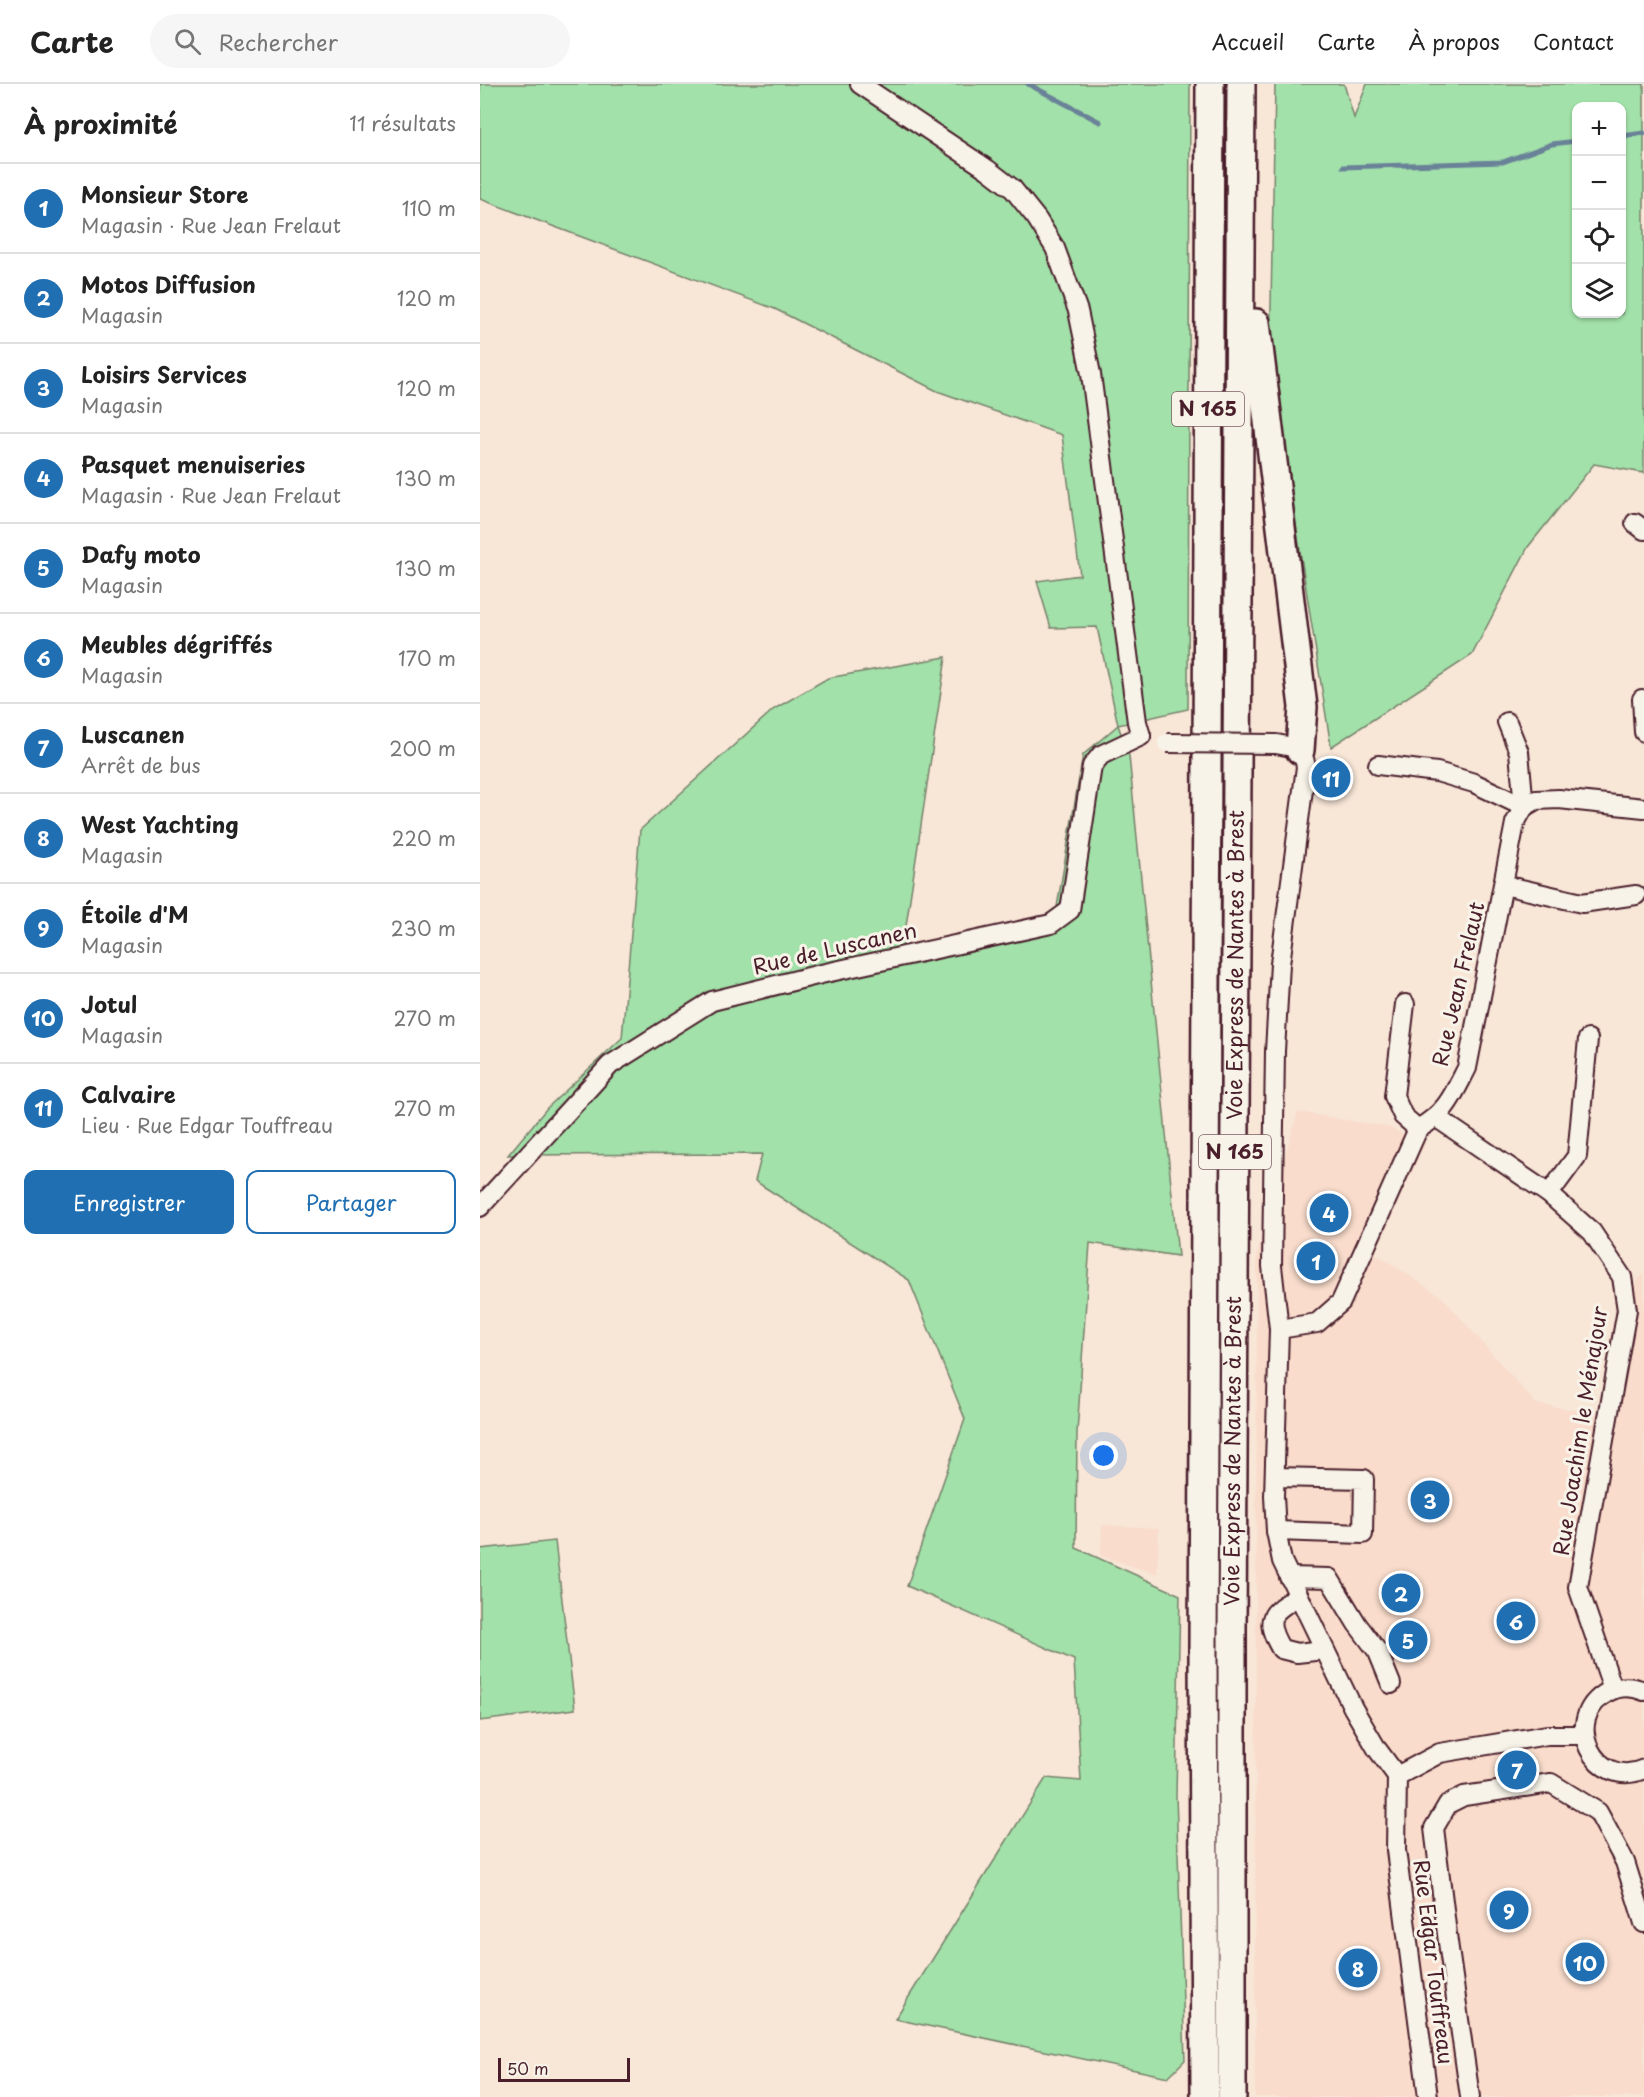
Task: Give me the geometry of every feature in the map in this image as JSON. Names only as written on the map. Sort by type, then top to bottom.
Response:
[{"type":"highway","name":"Voie Express de Nantes à Brest","points":[[1205,2097],[1203,1629],[1210,84]]},
{"type":"highway","name":"Voie Express de Nantes à Brest","points":[[1232,2097],[1232,1631],[1241,84]]},
{"type":"highway","points":[[1242,207],[1254,242],[1257,335],[1303,707],[1288,747]]},
{"type":"street","points":[[860,84],[1013,189],[1037,219],[1055,248],[1078,311],[1091,374],[1137,722],[1141,736],[1167,743],[1288,747],[1305,757],[1306,767],[1280,964],[1275,1052],[1272,1266],[1279,1329],[1275,1477],[1276,1531],[1282,1561],[1289,1577],[1353,1708],[1377,1749],[1397,1776],[1440,1753],[1547,1735],[1584,1736]]},
{"type":"street","points":[[1642,699],[1644,732]]},
{"type":"street","name":"Rue Jean Frelaut","points":[[1419,1129],[1437,1118],[1452,1098],[1467,1068],[1515,823],[1524,807],[1519,752],[1507,722]]},
{"type":"street","name":"Rue de Luscanen","points":[[480,1207],[610,1065],[712,1001],[820,974],[1051,924],[1070,910],[1092,766],[1101,755],[1141,736]]},
{"type":"street","points":[[1378,765],[1437,772],[1474,783],[1524,807],[1536,801],[1559,799],[1644,808]]},
{"type":"street","points":[[1503,885],[1582,903],[1636,895]]},
{"type":"street","points":[[1279,1329],[1317,1323],[1341,1302],[1419,1129],[1403,1116],[1394,1096],[1405,1004]]},
{"type":"street","points":[[1549,1194],[1577,1156],[1588,1039]]},
{"type":"street","name":"Rue Joachim le Ménajour","points":[[1437,1118],[1549,1194],[1592,1232],[1623,1277],[1627,1310],[1578,1587],[1613,1689]]},
{"type":"street","points":[[1275,1477],[1364,1479],[1364,1534],[1276,1531]]},
{"type":"street","points":[[1289,1577],[1329,1578],[1357,1624],[1378,1652],[1391,1684]]},
{"type":"street","points":[[1298,1596],[1276,1610],[1271,1621],[1276,1639],[1281,1648],[1297,1653],[1324,1650]]},
{"type":"street","points":[[1642,1775],[1609,1769],[1597,1761],[1588,1750],[1584,1736],[1585,1721],[1590,1707],[1600,1696],[1613,1689],[1626,1687],[1644,1691]]},
{"type":"street","name":"Rue Edgar Touffreau","points":[[1397,1776],[1396,1850],[1428,2097]]},
{"type":"street","points":[[1470,2097],[1434,1828],[1448,1804],[1464,1796],[1551,1783],[1598,1812],[1625,1862],[1644,1923]]},
{"type":"shaded area","points":[[1298,1112],[1388,1127],[1425,1143],[1375,1253],[1443,1298],[1536,1404],[1601,1414],[1618,1303],[1644,1274],[1644,2097],[1255,2097],[1257,1253]]},
{"type":"shaded area","points":[[1102,1525],[1159,1528],[1157,1574],[1101,1556]]},
{"type":"green space","points":[[480,84],[1190,84],[1188,709],[1118,725],[1097,627],[1051,628],[1037,581],[1080,575],[1062,435],[937,391],[775,309],[480,199]]},
{"type":"green space","points":[[1275,84],[1344,84],[1354,118],[1367,84],[1644,84],[1644,473],[1594,464],[1528,547],[1472,655],[1331,747],[1270,361]]},
{"type":"green space","points":[[946,657],[903,946],[1041,918],[1057,907],[1083,755],[1118,725],[1129,756],[1178,1256],[1090,1243],[1077,1433],[1076,1548],[1180,1595],[1176,1795],[1185,2060],[1168,2077],[895,2019],[1046,1778],[1081,1781],[1074,1660],[907,1586],[965,1419],[909,1280],[755,1181],[762,1154],[508,1155],[547,1108],[622,1038],[640,830],[774,709],[828,678]]},
{"type":"green space","points":[[555,1541],[575,1709],[480,1721],[480,1549]]},
{"type":"waterway","points":[[1028,84],[1100,122]]},
{"type":"waterway","points":[[1626,135],[1644,133]]},
{"type":"waterway","points":[[1343,167],[1503,162],[1552,144],[1572,142]]},
{"type":"place","name":"Calvaire","points":[[1331,778]]},
{"type":"place","name":"Pasquet menuiseries","points":[[1329,1213]]},
{"type":"place","name":"Monsieur Store","points":[[1316,1261]]},
{"type":"place","name":"Loisirs Services","points":[[1430,1500]]},
{"type":"place","name":"Motos Diffusion","points":[[1401,1593]]},
{"type":"place","name":"Meubles dégriffés","points":[[1516,1621]]},
{"type":"place","name":"Dafy moto","points":[[1408,1640]]},
{"type":"place","name":"Luscanen","points":[[1517,1770]]},
{"type":"place","name":"Étoile d'M","points":[[1509,1910]]},
{"type":"place","name":"Jotul","points":[[1585,1962]]},
{"type":"place","name":"West Yachting","points":[[1358,1968]]}]
